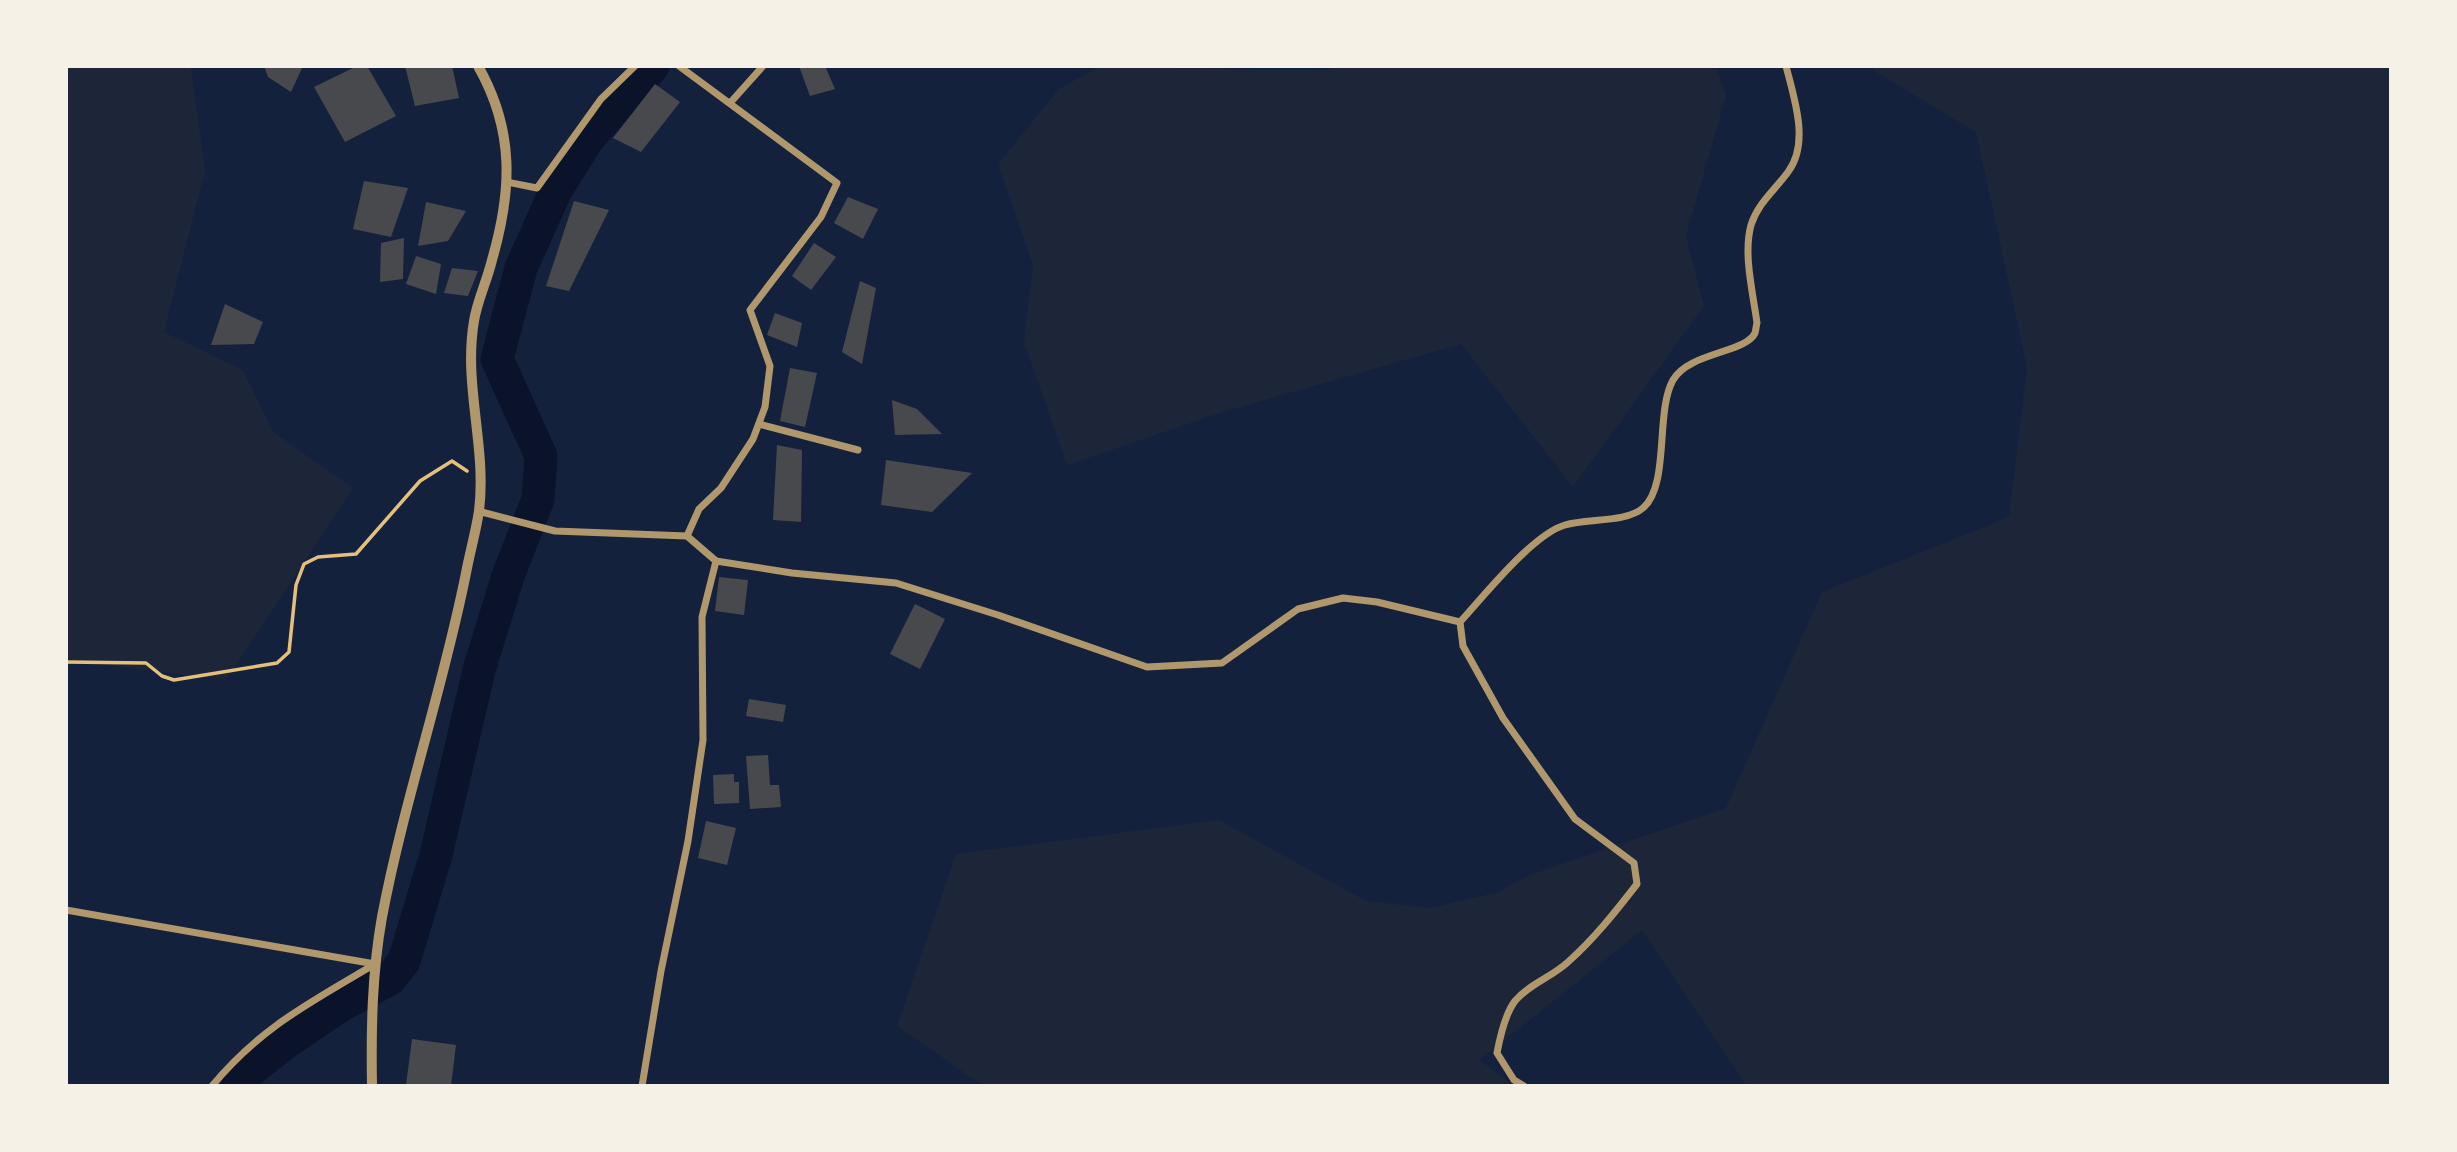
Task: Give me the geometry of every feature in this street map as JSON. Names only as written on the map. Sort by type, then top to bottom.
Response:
[{"type":"street","points":[[372,1086],[371,1031],[376,964],[388,891],[458,615],[478,511],[481,480],[470,355],[474,319],[495,249],[507,183],[507,144],[499,111],[478,66]]},
{"type":"street","points":[[507,183],[537,188],[601,99],[635,66]]},
{"type":"street","points":[[679,66],[837,183],[821,217],[750,310],[770,366],[765,407],[753,439],[721,488],[699,509],[687,536]]},
{"type":"street","points":[[730,103],[763,66]]},
{"type":"street","points":[[1460,622],[1518,560],[1547,534],[1564,525],[1622,516],[1643,509],[1652,495],[1657,478],[1666,401],[1673,380],[1680,370],[1692,362],[1749,341],[1755,333],[1757,323],[1749,256],[1750,228],[1758,208],[1795,160],[1799,133],[1798,115],[1786,66]]},
{"type":"street","points":[[759,424],[858,450]]},
{"type":"street","points":[[478,511],[555,531],[687,536],[716,561],[792,573],[896,583],[1147,667],[1222,663],[1298,609],[1343,598],[1377,601],[1460,622]]},
{"type":"street","points":[[642,1086],[661,971],[688,841],[703,740],[702,617],[716,561]]},
{"type":"street","points":[[1460,622],[1463,646],[1503,718],[1575,819],[1634,863],[1637,884],[1612,916],[1567,963],[1513,1003],[1501,1033],[1497,1053],[1514,1080],[1524,1086]]},
{"type":"street","points":[[66,910],[376,964]]},
{"type":"street","points":[[212,1086],[232,1062],[264,1032],[312,999],[376,964]]},
{"type":"path","points":[[66,662],[146,663],[162,676],[174,680],[278,663],[289,652],[296,585],[304,564],[318,557],[356,554],[419,481],[452,461],[481,480]]},
{"type":"shaded area","points":[[67,67],[191,67],[205,171],[164,332],[243,370],[273,432],[353,488],[226,680],[67,660]]},
{"type":"shaded area","points":[[1098,67],[1330,70],[1330,67],[1716,67],[1726,96],[1686,236],[1704,306],[1573,487],[1461,344],[1226,411],[1067,465],[1024,342],[1033,265],[998,164],[1059,89]]},
{"type":"shaded area","points":[[1870,67],[2390,67],[2390,1085],[1746,1085],[1642,930],[1480,1060],[1513,1085],[982,1085],[897,1026],[956,854],[1219,820],[1366,901],[1430,908],[1499,892],[1527,876],[1726,808],[1822,592],[2009,517],[2027,367],[1976,132]]},
{"type":"building","points":[[264,66],[303,66],[291,92],[268,77]]},
{"type":"building","points":[[357,66],[367,66],[396,116],[345,142],[314,87]]},
{"type":"building","points":[[405,66],[452,66],[459,98],[415,106]]},
{"type":"building","points":[[799,66],[825,66],[835,89],[810,96]]},
{"type":"building","points":[[655,84],[680,102],[641,152],[613,138]]},
{"type":"building","points":[[364,181],[408,188],[391,237],[353,229]]},
{"type":"building","points":[[848,197],[878,209],[863,239],[834,223]]},
{"type":"building","points":[[574,201],[609,210],[569,291],[546,286]]},
{"type":"building","points":[[426,202],[466,211],[448,241],[418,246]]},
{"type":"building","points":[[404,238],[403,279],[380,282],[381,243]]},
{"type":"building","points":[[814,243],[836,257],[811,290],[792,276]]},
{"type":"building","points":[[416,256],[441,264],[436,294],[406,284]]},
{"type":"building","points":[[452,268],[478,271],[468,296],[444,293]]},
{"type":"building","points":[[860,281],[876,288],[862,364],[842,352]]},
{"type":"building","points":[[225,304],[263,322],[254,344],[211,345]]},
{"type":"building","points":[[775,313],[802,323],[797,347],[767,335]]},
{"type":"building","points":[[790,368],[817,373],[805,427],[780,421]]},
{"type":"building","points":[[892,400],[917,409],[942,434],[895,435]]},
{"type":"building","points":[[777,445],[802,450],[801,522],[773,520]]},
{"type":"building","points":[[886,460],[972,473],[932,512],[881,505]]},
{"type":"building","points":[[719,577],[748,580],[744,615],[715,611]]},
{"type":"building","points":[[915,604],[945,619],[920,669],[890,654]]},
{"type":"building","points":[[749,699],[786,705],[783,722],[746,716]]},
{"type":"building","points":[[768,755],[770,785],[779,785],[781,807],[750,809],[746,756]]},
{"type":"building","points":[[734,774],[734,782],[739,782],[739,803],[714,804],[713,775]]},
{"type":"building","points":[[706,821],[736,828],[727,865],[698,858]]},
{"type":"building","points":[[412,1039],[456,1045],[451,1086],[406,1085]]},
{"type":"waterway","points":[[235,1086],[242,1077],[288,1041],[340,1006],[390,979],[404,961],[436,855],[479,670],[508,576],[538,499],[541,456],[497,359],[521,268],[556,190],[588,139],[653,66]]}]
